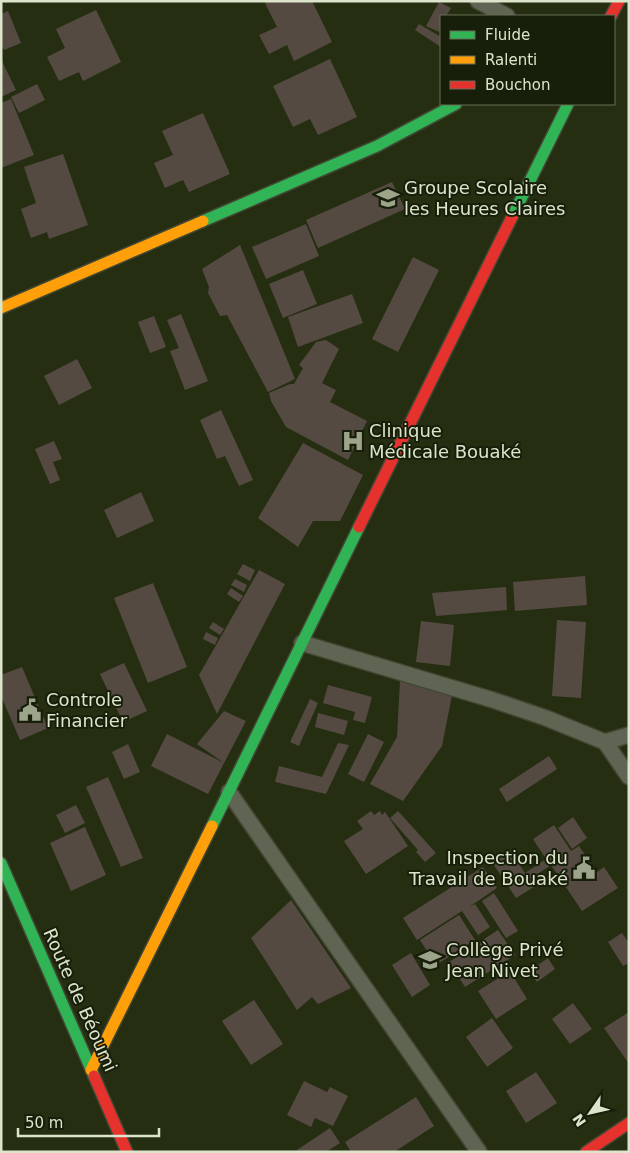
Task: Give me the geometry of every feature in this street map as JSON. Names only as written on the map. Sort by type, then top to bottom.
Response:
[{"type":"street","points":[[478,1],[505,15]]},
{"type":"street","points":[[612,15],[619,1]]},
{"type":"street","points":[[1,308],[377,146],[454,105]]},
{"type":"street","points":[[92,1070],[568,105]]},
{"type":"street","points":[[302,644],[493,700],[546,718],[605,742],[629,776]]},
{"type":"street","points":[[605,742],[629,735]]},
{"type":"street","points":[[228,792],[480,1152]]},
{"type":"street","name":"Route de Béoumi","points":[[1,863],[127,1152]]},
{"type":"street","points":[[586,1152],[629,1123]]},
{"type":"building","points":[[268,1],[312,1],[332,42],[294,61],[287,45],[269,54],[259,35],[277,27],[265,3]]},
{"type":"building","points":[[439,2],[451,8],[447,15],[440,15],[439,32],[426,26]]},
{"type":"building","points":[[96,10],[121,62],[83,81],[79,72],[59,81],[47,57],[65,48],[56,29]]},
{"type":"building","points":[[8,11],[21,43],[4,50],[1,44],[1,14]]},
{"type":"building","points":[[419,24],[440,36],[440,46],[415,30]]},
{"type":"building","points":[[1,59],[16,90],[1,97]]},
{"type":"building","points":[[330,59],[357,117],[318,135],[310,119],[293,127],[273,86]]},
{"type":"building","points":[[37,84],[45,100],[19,113],[11,97]]},
{"type":"building","points":[[11,99],[34,155],[1,168],[1,103]]},
{"type":"building","points":[[203,113],[230,174],[189,192],[183,180],[165,188],[154,163],[173,155],[162,131]]},
{"type":"building","points":[[63,154],[88,225],[49,239],[47,232],[31,238],[21,209],[36,203],[24,167]]},
{"type":"building","points":[[392,182],[405,209],[318,248],[306,220]]},
{"type":"building","points":[[306,224],[319,256],[266,279],[252,247]]},
{"type":"building","points":[[240,245],[295,379],[268,392],[227,315],[220,316],[208,293],[209,287],[202,269]]},
{"type":"building","points":[[413,257],[439,270],[398,352],[372,339]]},
{"type":"building","points":[[303,270],[317,304],[283,318],[269,284]]},
{"type":"building","points":[[352,294],[363,323],[298,347],[288,317]]},
{"type":"building","points":[[181,314],[208,381],[185,390],[170,351],[179,348],[167,320]]},
{"type":"building","points":[[154,316],[166,347],[150,353],[138,322]]},
{"type":"building","points":[[326,340],[339,349],[322,383],[336,390],[330,402],[367,421],[348,460],[286,427],[271,401],[269,393],[294,384],[303,368],[299,365],[316,342]]},
{"type":"building","points":[[77,359],[92,388],[59,405],[44,376]]},
{"type":"building","points":[[221,410],[253,480],[239,486],[225,456],[217,459],[200,420]]},
{"type":"building","points":[[54,441],[62,459],[53,462],[60,480],[50,484],[35,449]]},
{"type":"building","points":[[303,443],[363,475],[340,521],[313,521],[298,547],[258,518]]},
{"type":"building","points":[[141,492],[154,521],[117,538],[104,510]]},
{"type":"building","points":[[243,564],[255,570],[250,581],[237,574]]},
{"type":"building","points":[[259,570],[285,584],[217,714],[199,675]]},
{"type":"building","points":[[585,576],[587,605],[515,611],[513,582]]},
{"type":"building","points":[[235,579],[247,585],[244,592],[231,585]]},
{"type":"building","points":[[153,583],[187,667],[148,683],[114,598]]},
{"type":"building","points":[[506,587],[507,610],[436,616],[432,593]]},
{"type":"building","points":[[231,588],[243,596],[239,602],[227,594]]},
{"type":"building","points":[[557,620],[586,622],[581,698],[552,696]]},
{"type":"building","points":[[421,621],[454,625],[450,666],[416,662]]},
{"type":"building","points":[[213,622],[224,629],[220,635],[209,628]]},
{"type":"building","points":[[206,632],[218,638],[215,645],[203,639]]},
{"type":"building","points":[[124,663],[147,711],[123,722],[100,674]]},
{"type":"building","points":[[22,667],[48,728],[20,740],[1,696],[1,675]]},
{"type":"building","points":[[400,681],[452,695],[442,746],[403,801],[370,784],[397,737]]},
{"type":"building","points":[[328,685],[372,697],[365,723],[353,720],[355,712],[323,703]]},
{"type":"building","points":[[310,699],[318,703],[299,746],[290,742]]},
{"type":"building","points":[[224,711],[246,721],[224,763],[197,744]]},
{"type":"building","points":[[318,713],[348,721],[344,735],[315,727]]},
{"type":"building","points":[[167,734],[224,763],[208,794],[151,766]]},
{"type":"building","points":[[368,734],[384,742],[364,782],[348,774]]},
{"type":"building","points":[[338,743],[349,745],[326,794],[275,782],[279,766],[322,777]]},
{"type":"building","points":[[128,744],[140,772],[124,779],[112,752]]},
{"type":"building","points":[[549,756],[557,769],[507,802],[499,789]]},
{"type":"building","points":[[108,777],[143,858],[121,867],[86,787]]},
{"type":"building","points":[[76,805],[85,823],[65,833],[56,815]]},
{"type":"building","points":[[371,811],[374,815],[380,811],[382,815],[385,812],[408,846],[366,874],[344,841],[363,829],[357,821]]},
{"type":"building","points":[[398,811],[436,853],[425,862],[416,852],[418,850],[390,818]]},
{"type":"building","points":[[573,817],[587,838],[572,849],[558,828]]},
{"type":"building","points":[[554,825],[571,851],[579,846],[597,872],[604,867],[618,888],[582,911],[551,865],[530,879],[534,887],[516,898],[492,862],[510,850],[525,873],[546,859],[533,839]]},
{"type":"building","points":[[85,827],[106,875],[71,891],[50,843]]},
{"type":"building","points":[[483,867],[497,888],[469,907],[475,904],[490,927],[478,935],[462,911],[417,940],[403,918]]},
{"type":"building","points":[[494,893],[518,931],[506,938],[482,901]]},
{"type":"building","points":[[291,900],[351,988],[318,1004],[312,997],[297,1010],[251,938]]},
{"type":"building","points":[[459,915],[475,940],[436,965],[420,940]]},
{"type":"building","points":[[498,930],[515,955],[465,987],[449,962]]},
{"type":"building","points":[[622,933],[629,943],[629,963],[623,966],[608,942]]},
{"type":"building","points":[[411,953],[430,985],[412,997],[392,965]]},
{"type":"building","points":[[548,958],[555,969],[537,982],[529,971]]},
{"type":"building","points":[[510,971],[527,999],[496,1019],[478,991]]},
{"type":"building","points":[[254,1000],[283,1044],[251,1065],[222,1021]]},
{"type":"building","points":[[573,1003],[592,1029],[570,1044],[552,1019]]},
{"type":"building","points":[[629,1012],[629,1064],[604,1028]]},
{"type":"building","points":[[492,1018],[513,1048],[487,1067],[466,1037]]},
{"type":"building","points":[[536,1072],[557,1103],[526,1123],[506,1091]]},
{"type":"building","points":[[304,1081],[327,1092],[330,1087],[348,1096],[333,1126],[315,1118],[311,1127],[287,1115]]},
{"type":"building","points":[[416,1097],[434,1126],[394,1152],[351,1152],[345,1142]]},
{"type":"building","points":[[330,1128],[340,1143],[326,1152],[298,1152],[297,1150]]},
{"type":"traffic: fast","points":[[203,221],[377,146],[454,105]]},
{"type":"traffic: fast","points":[[512,217],[568,105]]},
{"type":"traffic: fast","points":[[212,826],[359,527]]},
{"type":"traffic: fast","points":[[1,863],[94,1076]]},
{"type":"traffic: slow","points":[[1,308],[203,221]]},
{"type":"traffic: slow","points":[[91,1070],[212,826]]},
{"type":"traffic: jam","points":[[612,15],[619,1]]},
{"type":"traffic: jam","points":[[359,527],[512,217]]},
{"type":"traffic: jam","points":[[94,1076],[127,1152]]},
{"type":"traffic: jam","points":[[586,1152],[629,1123]]},
{"type":"place","name":"Groupe Scolaire les Heures Claires","points":[[388,198]]},
{"type":"place","name":"Clinique Médicale Bouaké","points":[[353,441]]},
{"type":"place","name":"Controle Financier","points":[[30,710]]},
{"type":"place","name":"Inspection du Travail de Bouaké","points":[[584,868]]},
{"type":"place","name":"Collège Privé Jean Nivet","points":[[430,960]]}]
